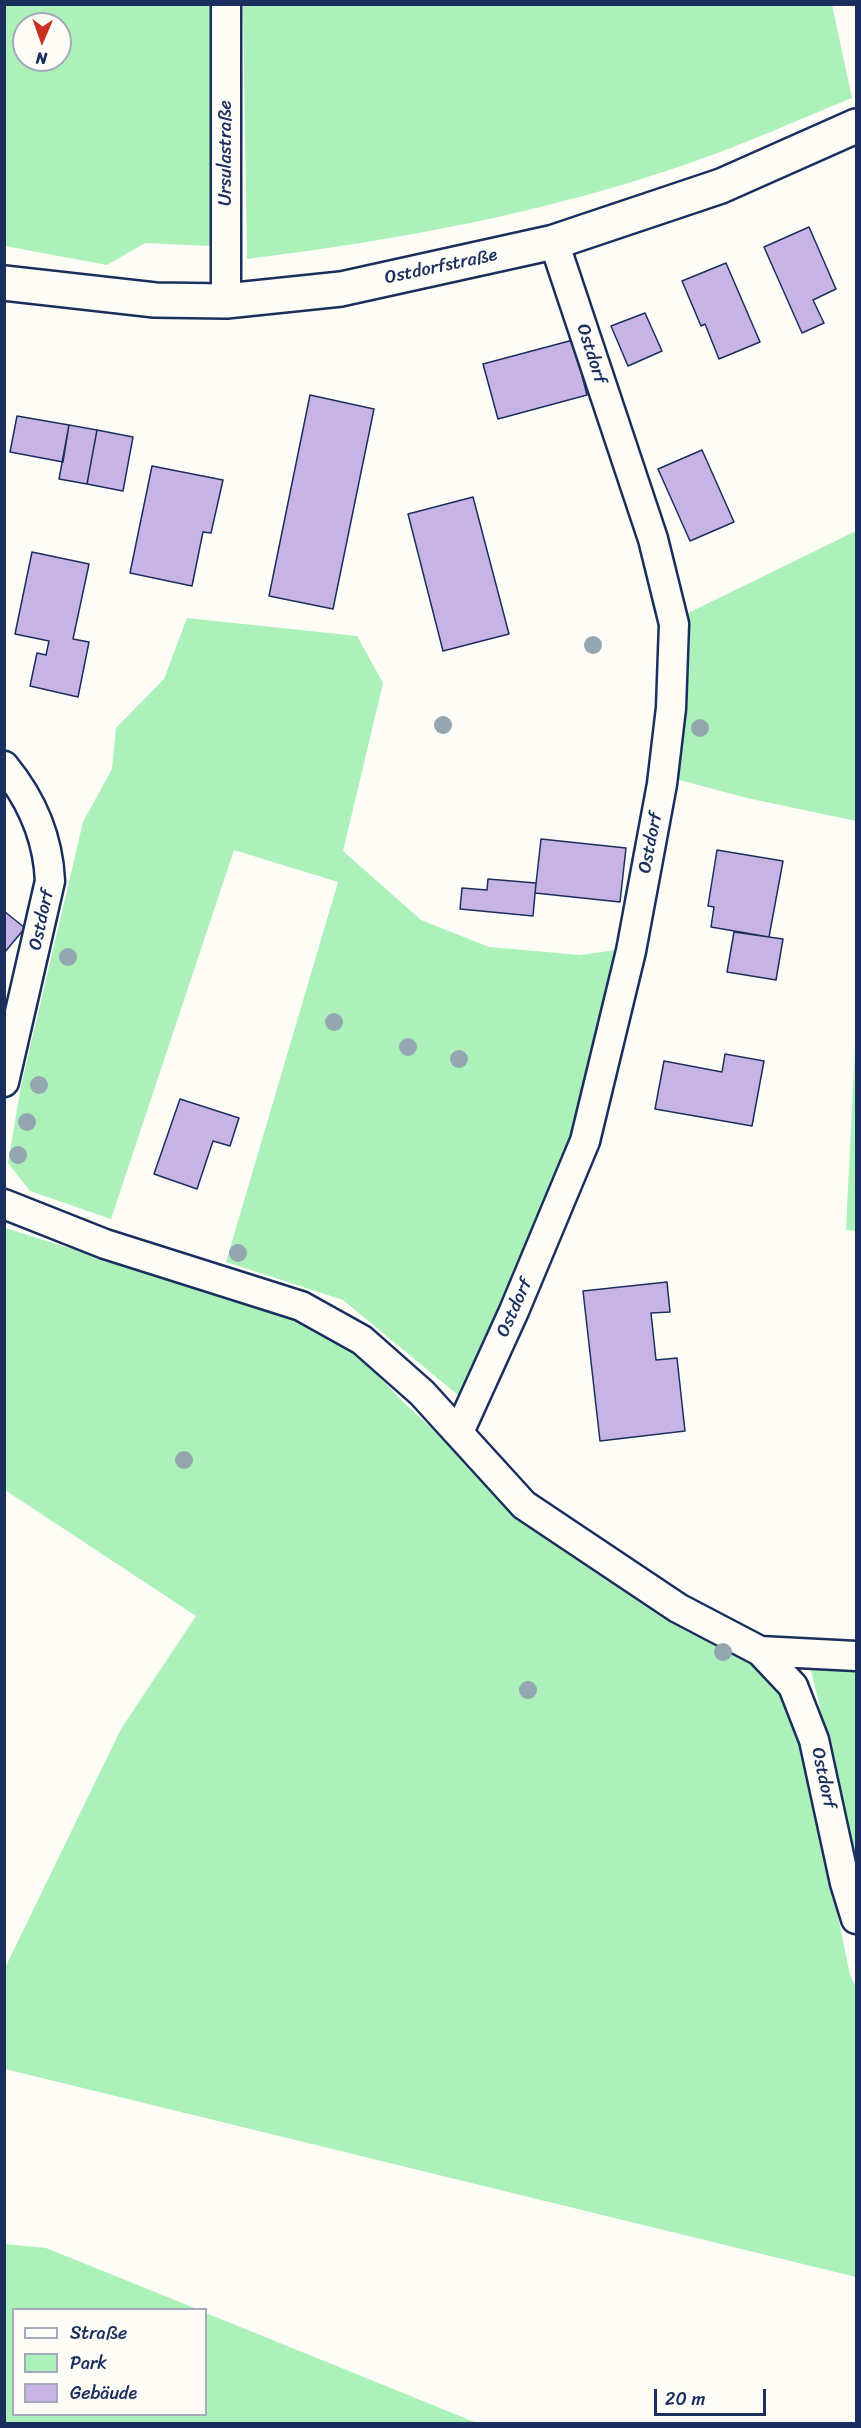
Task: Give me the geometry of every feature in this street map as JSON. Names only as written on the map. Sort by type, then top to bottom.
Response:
[{"type":"street","name":"Ursulastraße","points":[[226,4],[226,301]]},
{"type":"street","name":"Ostdorfstraße","points":[[4,283],[155,300],[226,301],[341,289],[554,242],[721,186],[856,126]]},
{"type":"street","name":"Ostdorf","points":[[459,1432],[514,1311],[585,1141],[631,951],[662,784],[670,708],[674,624],[653,539],[554,242]]},
{"type":"street","name":"Ostdorf","points":[[4,766],[24,792],[44,835],[49,856],[50,881],[4,1082]]},
{"type":"street","name":"Ostdorf","points":[[4,1204],[105,1244],[301,1306],[362,1340],[422,1393],[524,1504],[678,1608],[760,1651],[793,1686],[814,1740],[845,1883],[856,1919]]},
{"type":"street","name":"Ostdorf","points":[[760,1651],[856,1656]]},
{"type":"green space","points":[[4,5],[211,5],[210,246],[145,243],[107,265],[5,246]]},
{"type":"green space","points":[[243,5],[832,5],[852,98],[708,157],[633,182],[578,197],[414,234],[247,259]]},
{"type":"green space","points":[[856,531],[856,821],[747,798],[672,778],[682,616]]},
{"type":"green space","points":[[187,618],[357,636],[383,683],[343,851],[421,920],[489,947],[580,955],[616,950],[573,1139],[504,1304],[458,1395],[343,1300],[226,1262],[338,882],[234,850],[111,1219],[30,1191],[8,1163],[21,1086],[83,822],[112,769],[116,728],[164,679]]},
{"type":"green space","points":[[856,1026],[856,1231],[846,1230]]},
{"type":"green space","points":[[5,1228],[293,1318],[353,1349],[404,1403],[448,1443],[512,1514],[666,1616],[752,1659],[776,1686],[805,1756],[850,1975],[856,1987],[856,2277],[5,2069],[4,1970],[121,1729],[196,1616],[5,1490]]},
{"type":"green space","points":[[810,1666],[856,1672],[856,1859]]},
{"type":"green space","points":[[5,2244],[46,2248],[195,2308],[12,2308],[12,2416],[207,2416],[207,2313],[477,2423],[5,2423]]},
{"type":"building","points":[[809,227],[836,289],[813,300],[824,323],[802,333],[764,247]]},
{"type":"building","points":[[726,263],[760,342],[719,359],[705,324],[701,326],[682,281]]},
{"type":"building","points":[[645,313],[662,351],[628,366],[611,326]]},
{"type":"building","points":[[573,340],[587,395],[498,419],[483,364]]},
{"type":"building","points":[[310,395],[374,409],[333,609],[269,596]]},
{"type":"building","points":[[17,416],[69,425],[63,462],[10,452]]},
{"type":"building","points":[[69,425],[97,430],[87,484],[59,479]]},
{"type":"building","points":[[97,430],[133,437],[123,491],[87,484]]},
{"type":"building","points":[[702,450],[734,522],[690,541],[658,469]]},
{"type":"building","points":[[152,466],[223,480],[211,533],[203,532],[192,586],[130,573]]},
{"type":"building","points":[[473,497],[509,634],[443,651],[408,514]]},
{"type":"building","points":[[32,552],[89,564],[73,639],[89,642],[78,697],[30,686],[37,653],[46,655],[49,641],[15,634]]},
{"type":"building","points":[[541,839],[626,848],[620,902],[535,893]]},
{"type":"building","points":[[717,850],[783,861],[769,937],[711,927],[714,907],[708,906]]},
{"type":"building","points":[[488,879],[536,883],[533,916],[460,909],[462,888],[487,890]]},
{"type":"building","points":[[4,911],[25,928],[4,953]]},
{"type":"building","points":[[734,932],[783,939],[776,980],[727,972]]},
{"type":"building","points":[[725,1054],[764,1061],[752,1126],[655,1109],[664,1061],[722,1072]]},
{"type":"building","points":[[180,1099],[239,1118],[230,1146],[213,1141],[197,1189],[154,1174]]},
{"type":"building","points":[[667,1282],[670,1312],[651,1313],[656,1360],[677,1358],[685,1431],[600,1441],[583,1291]]}]
